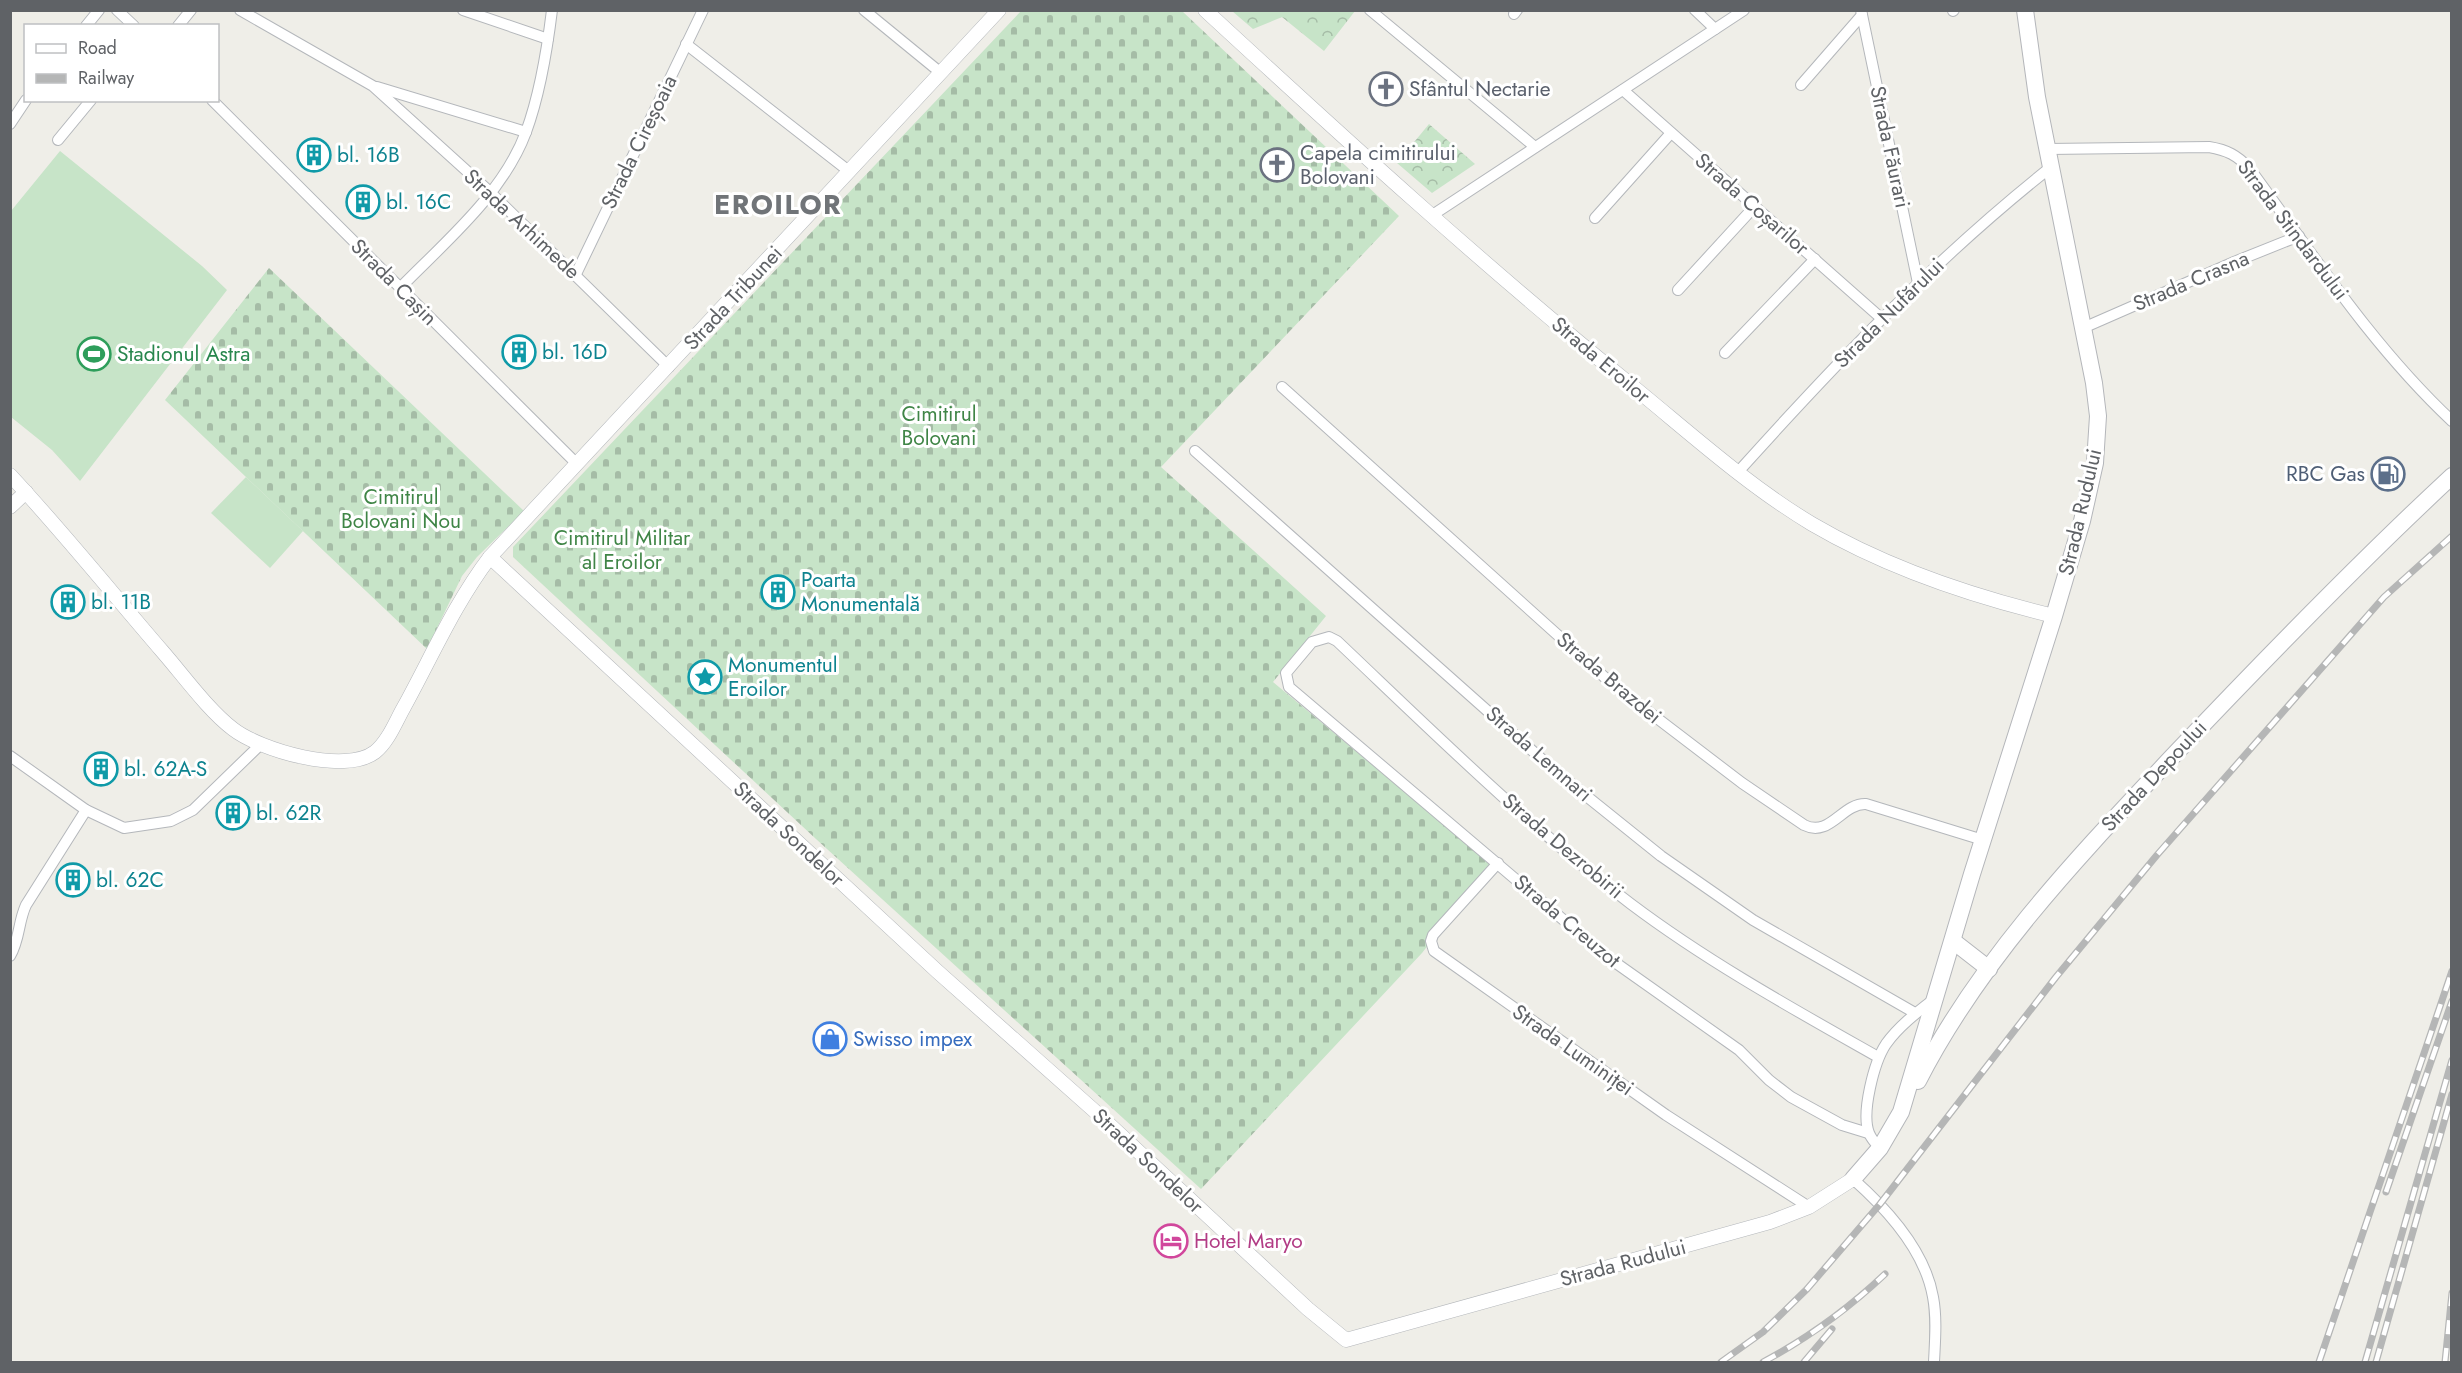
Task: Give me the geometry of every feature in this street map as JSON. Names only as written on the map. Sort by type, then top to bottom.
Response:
[{"type":"main road","name":"Strada Rudului","points":[[1853,1179],[1880,1148],[1901,1112],[1983,840],[2054,616],[2087,503],[2097,446],[2096,399],[2031,62],[2025,10]]},
{"type":"main road","name":"Strada Depoului","points":[[1901,1112],[1950,1026],[1989,969],[2028,918],[2102,831],[2228,698],[2373,551],[2451,476]]},
{"type":"main road","points":[[1953,941],[1989,969]]},
{"type":"street","points":[[88,24],[99,10]]},
{"type":"street","points":[[117,10],[132,24]]},
{"type":"street","points":[[180,24],[191,10]]},
{"type":"street","name":"Strada Arhimede","points":[[240,10],[373,86],[490,192],[669,367]]},
{"type":"street","points":[[463,10],[548,39]]},
{"type":"street","points":[[400,288],[453,235],[490,192],[511,162],[526,132],[548,39],[552,10]]},
{"type":"street","name":"Strada Cireșoaia","points":[[576,274],[703,10]]},
{"type":"street","points":[[864,10],[941,73]]},
{"type":"street","name":"Strada Tribunei","points":[[490,557],[999,10]]},
{"type":"street","name":"Strada Eroilor","points":[[1205,10],[1431,216],[1593,354],[1777,501],[1851,545],[1898,566],[1995,602],[2054,616]]},
{"type":"street","points":[[1370,10],[1535,147]]},
{"type":"street","points":[[1695,10],[1715,30]]},
{"type":"street","points":[[1431,216],[1744,10]]},
{"type":"street","points":[[1801,85],[1862,13]]},
{"type":"street","name":"Strada Făurari","points":[[1862,13],[1918,283]]},
{"type":"street","points":[[686,44],[849,172]]},
{"type":"street","name":"Strada Arhimede","points":[[373,86],[526,132]]},
{"type":"street","name":"Strada Coșarilor","points":[[1623,90],[1881,318]]},
{"type":"street","points":[[10,124],[25,102]]},
{"type":"street","points":[[58,140],[89,102]]},
{"type":"street","name":"Strada Cașin","points":[[214,102],[577,464]]},
{"type":"street","points":[[1595,218],[1671,133]]},
{"type":"street","name":"Strada Stindardului","points":[[2048,149],[2168,146],[2225,149],[2238,156],[2300,236],[2367,330],[2451,421]]},
{"type":"street","name":"Strada Nufărului","points":[[1738,472],[1881,318],[1983,222],[2051,166]]},
{"type":"street","points":[[1678,290],[1755,206]]},
{"type":"street","name":"Strada Crasna","points":[[2083,328],[2234,262],[2300,236]]},
{"type":"street","points":[[1725,353],[1815,259]]},
{"type":"street","name":"Strada Brazdei","points":[[1282,387],[1611,683],[1742,783],[1804,825],[1810,828],[1820,828],[1855,806],[1866,804],[1983,840]]},
{"type":"street","name":"Strada Lemnari","points":[[1195,451],[1554,770],[1661,856],[1753,920],[1915,1013]]},
{"type":"street","points":[[10,476],[196,691],[231,728],[261,744],[303,756],[345,762],[360,760],[376,752],[416,685],[465,592],[490,557]]},
{"type":"street","points":[[10,507],[26,492]]},
{"type":"street","name":"Strada Sondelor","points":[[490,557],[938,972],[1098,1114],[1308,1309],[1346,1340]]},
{"type":"street","name":"Strada Dezrobirii","points":[[1286,680],[1286,673],[1312,642],[1329,637],[1336,641],[1514,804],[1632,905],[1774,998],[1878,1058]]},
{"type":"street","name":"Strada Creuzot","points":[[1286,680],[1298,695],[1606,956],[1739,1050],[1779,1088],[1842,1125],[1868,1133]]},
{"type":"street","points":[[10,756],[86,810],[124,828],[171,821],[193,810],[261,744]]},
{"type":"street","points":[[10,956],[18,941],[21,918],[26,905],[86,810]]},
{"type":"street","name":"Strada Luminiței","points":[[1498,864],[1433,935],[1431,941],[1434,951],[1666,1115],[1809,1207]]},
{"type":"street","points":[[1880,1148],[1868,1133],[1869,1092],[1878,1058],[1887,1042],[1915,1013],[1934,1000]]},
{"type":"street","points":[[1853,1179],[1886,1211],[1924,1269],[1934,1298],[1934,1362]]},
{"type":"street","name":"Strada Rudului","points":[[1346,1340],[1752,1227],[1809,1207],[1853,1179]]},
{"type":"green space","name":"Cimitirul Bolovani","points":[[1021,11],[1182,11],[1399,216],[1161,467],[1326,616],[1273,682],[1491,864],[1422,953],[1201,1189],[816,839],[513,557],[513,547]]},
{"type":"green space","points":[[1232,11],[1355,11],[1324,51],[1282,17],[1253,29]]},
{"type":"green space","points":[[1429,124],[1475,164],[1432,193],[1397,163]]},
{"type":"green space","name":"Stadionul Astra","points":[[60,151],[202,266],[227,290],[80,481],[52,450],[11,417],[11,211]]},
{"type":"green space","name":"Cimitirul Bolovani Nou","points":[[269,268],[524,511],[477,557],[462,576],[427,649],[165,400]]},
{"type":"green space","points":[[246,477],[303,531],[270,568],[211,513]]},
{"type":"railway","points":[[1721,1362],[1763,1332],[1807,1289],[1880,1204],[2056,977],[2157,855],[2384,597],[2452,536]]},
{"type":"railway","points":[[2319,1362],[2452,971]]},
{"type":"railway","points":[[2386,1192],[2452,1001]]},
{"type":"railway","points":[[2365,1362],[2452,1060]]},
{"type":"railway","points":[[2376,1362],[2452,1094]]},
{"type":"railway","points":[[1763,1362],[1827,1322],[1885,1274]]},
{"type":"railway","points":[[2445,1362],[2452,1293]]},
{"type":"railway","points":[[1804,1362],[1832,1329]]},
{"type":"place","name":"Sfântul Nectarie","points":[[1386,89]]},
{"type":"place","name":"bl. 16B","points":[[314,155]]},
{"type":"place","name":"Capela cimitirului Bolovani","points":[[1277,165]]},
{"type":"place","name":"bl. 16C","points":[[363,202]]},
{"type":"place","name":"bl. 16D","points":[[519,352]]},
{"type":"place","name":"Stadionul Astra","points":[[94,354]]},
{"type":"place","name":"RBC Gas","points":[[2388,474]]},
{"type":"place","name":"Poarta Monumentală","points":[[778,592]]},
{"type":"place","name":"bl. 11B","points":[[68,602]]},
{"type":"place","name":"Monumentul Eroilor","points":[[705,677]]},
{"type":"place","name":"bl. 62A-S","points":[[101,769]]},
{"type":"place","name":"bl. 62R","points":[[233,813]]},
{"type":"place","name":"bl. 62C","points":[[73,880]]},
{"type":"place","name":"Swisso impex","points":[[830,1039]]},
{"type":"place","name":"Hotel Maryo","points":[[1171,1241]]},
{"type":"district","name":"EROILOR","points":[[778,205]]},
{"type":"park label","name":"Cimitirul Militar al Eroilor","points":[[622,550]]}]
